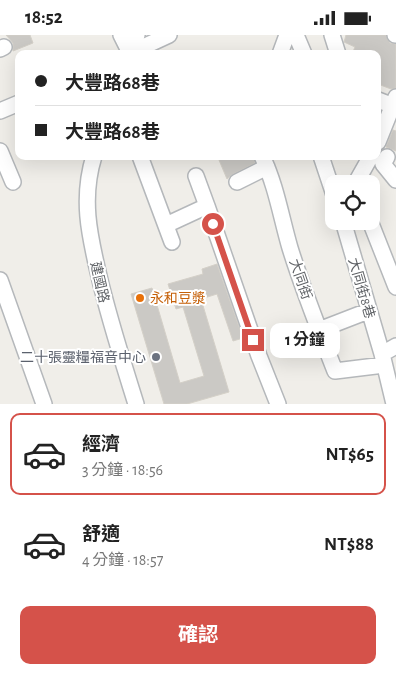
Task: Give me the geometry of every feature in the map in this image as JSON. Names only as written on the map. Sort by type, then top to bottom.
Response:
[{"type":"street","points":[[121,35],[128,50]]},
{"type":"street","points":[[131,50],[137,35]]},
{"type":"street","points":[[138,50],[169,35]]},
{"type":"street","points":[[281,50],[287,35]]},
{"type":"street","points":[[296,35],[302,50]]},
{"type":"street","points":[[332,35],[337,50]]},
{"type":"street","points":[[381,101],[395,103],[381,135]]},
{"type":"street","points":[[0,111],[15,105]]},
{"type":"street","points":[[0,151],[13,182]]},
{"type":"street","points":[[387,157],[383,164],[396,180]]},
{"type":"street","name":"建國路","points":[[93,160],[86,193],[88,230],[108,314],[136,404]]},
{"type":"street","points":[[142,160],[172,242]]},
{"type":"street","points":[[322,160],[327,175]]},
{"type":"street","points":[[360,175],[369,160]]},
{"type":"street","name":"大同街","points":[[237,182],[265,162],[273,181],[280,215],[303,290],[335,371],[383,360],[396,346]]},
{"type":"street","points":[[196,177],[259,356],[278,404]]},
{"type":"street","points":[[166,225],[207,207]]},
{"type":"street","name":"大同街8巷","points":[[346,230],[383,360]]},
{"type":"street","points":[[374,230],[389,264],[396,287]]},
{"type":"street","points":[[0,280],[44,404]]},
{"type":"street","points":[[319,330],[368,311]]},
{"type":"street","points":[[383,360],[394,404]]},
{"type":"building","points":[[6,35],[30,35],[33,43],[13,51],[13,43]]},
{"type":"building","points":[[346,35],[386,35],[390,43],[396,44],[396,88],[391,89],[381,85],[381,50],[354,50],[355,47],[344,42]]},
{"type":"building","points":[[393,130],[396,131],[396,151],[386,147]]},
{"type":"building","points":[[219,160],[254,160],[255,163],[227,179]]},
{"type":"building","points":[[217,264],[243,338],[233,341],[217,294],[201,299],[229,392],[187,404],[164,404],[131,294],[152,288],[180,383],[204,376],[183,307],[176,309],[168,284],[203,274],[202,269]]},
{"type":"place","name":"永和豆漿","points":[[140,298]]},
{"type":"place","name":"二十張靈糧福音中心","points":[[156,357]]},
{"type":"route","points":[[213,224],[253,340]]}]
